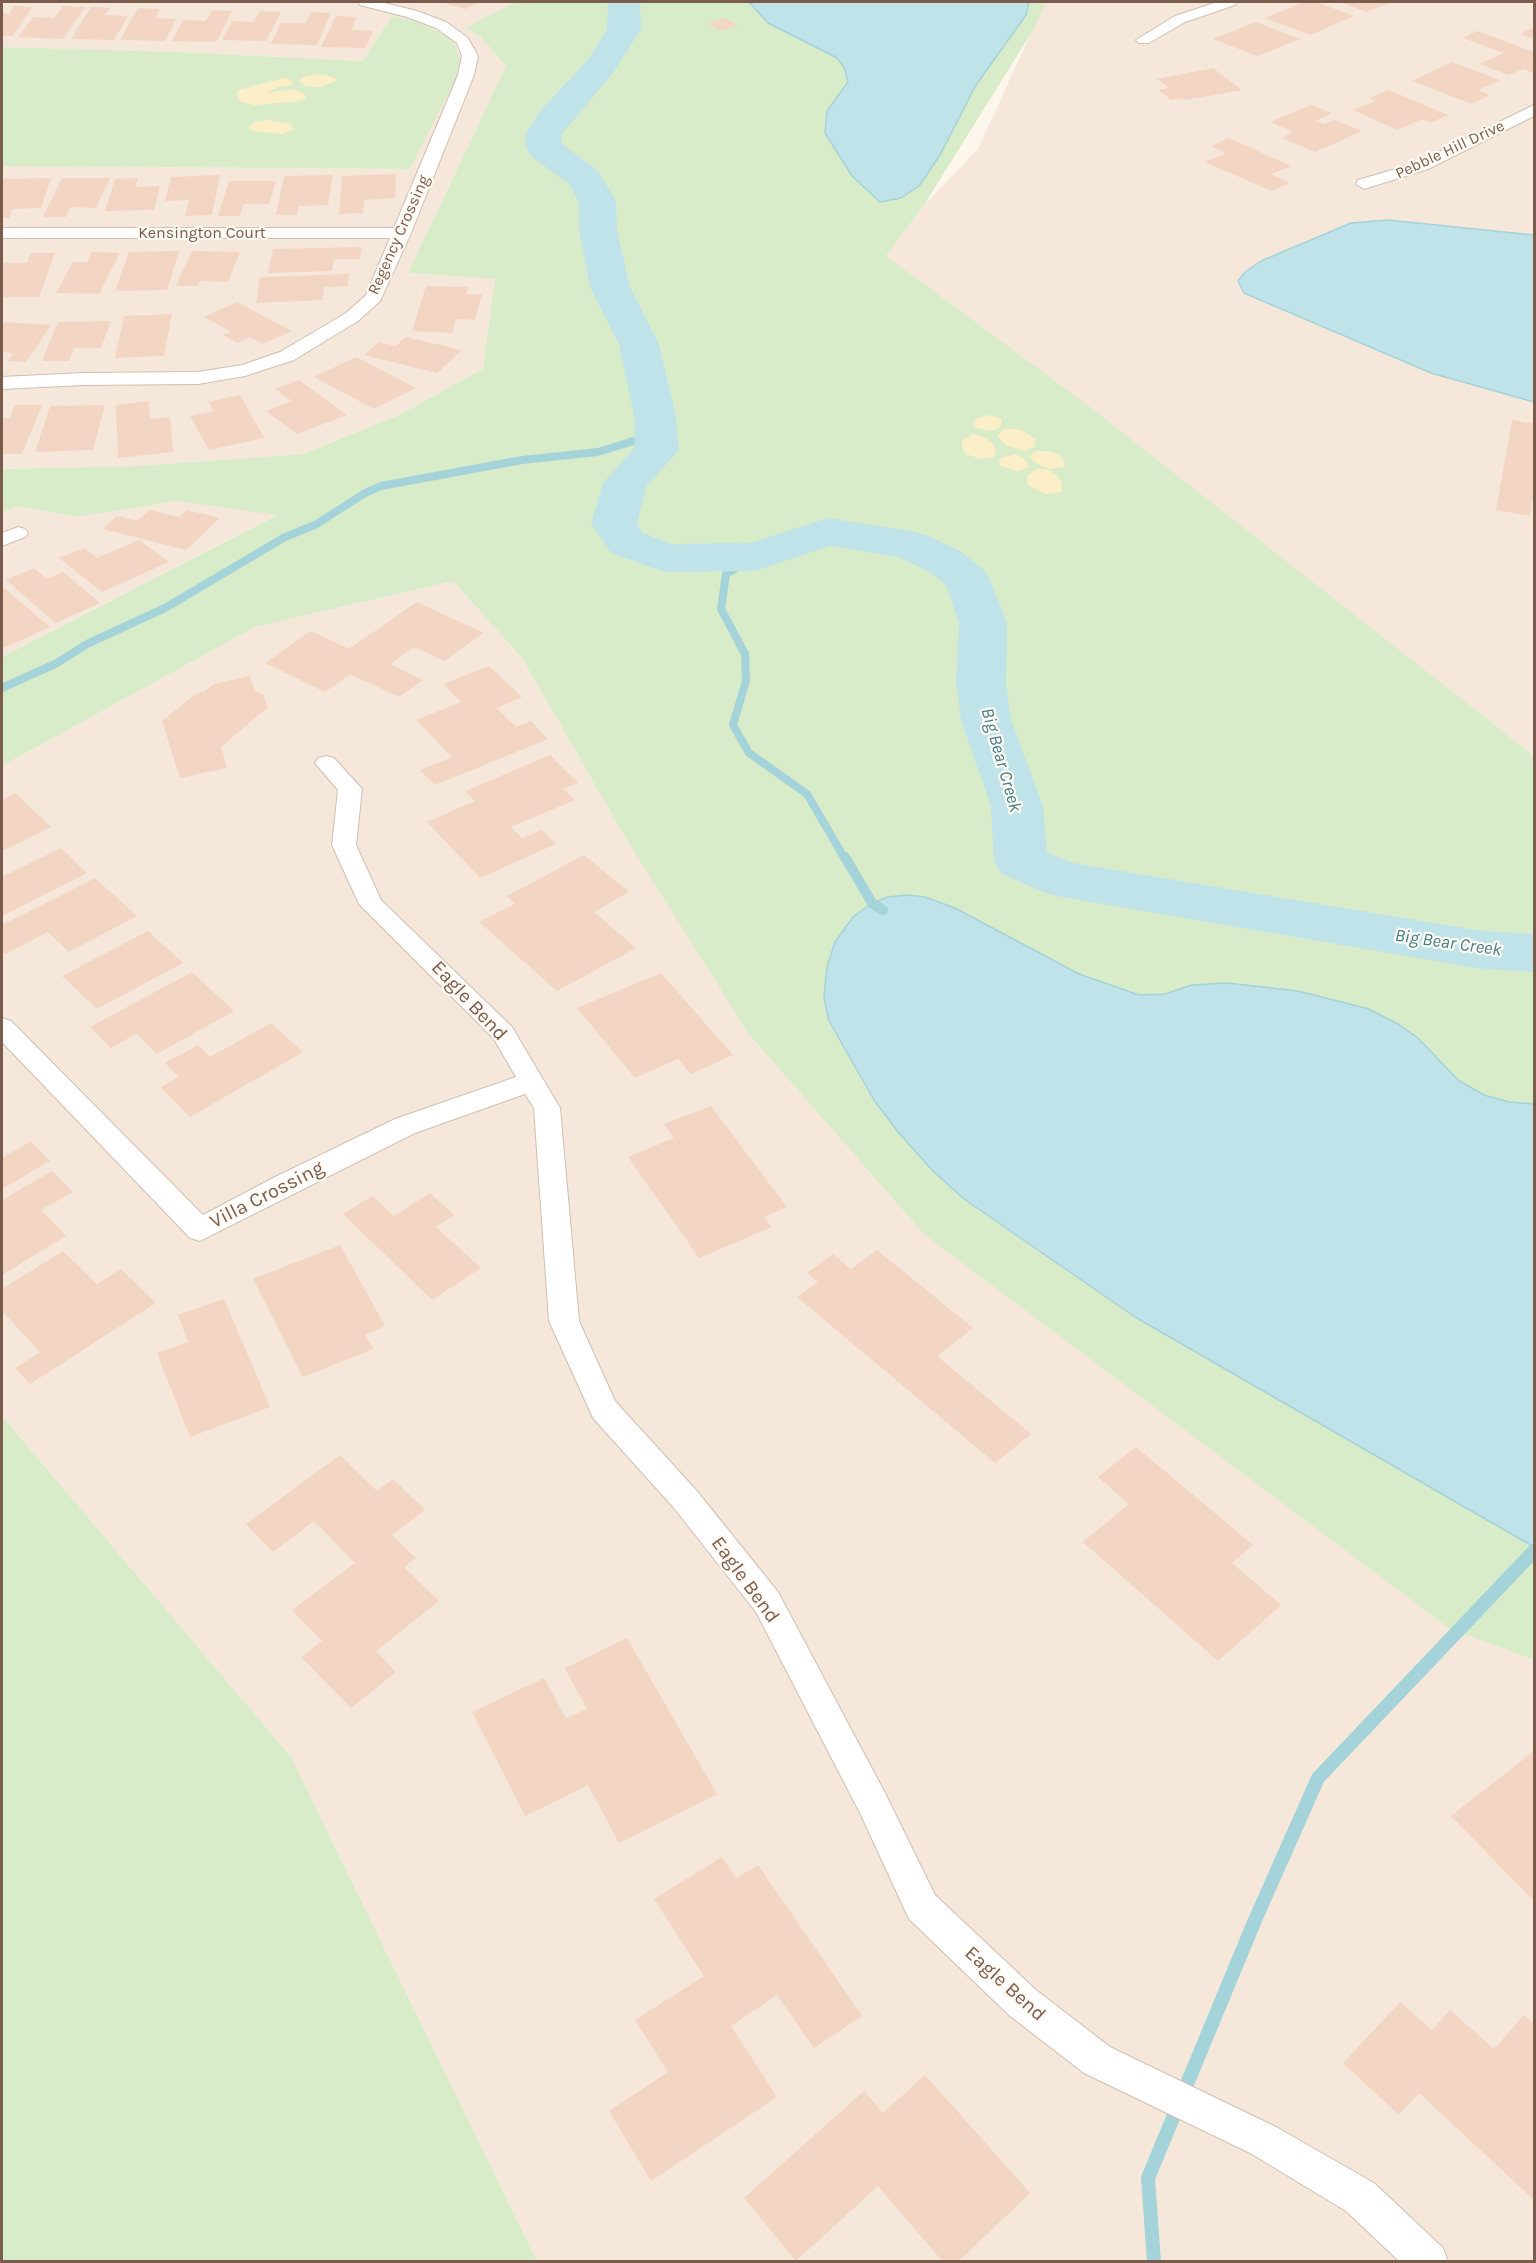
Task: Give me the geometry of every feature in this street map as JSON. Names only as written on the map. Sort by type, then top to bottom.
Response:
[{"type":"street","name":"Regency Crossing","points":[[2,383],[83,378],[198,378],[245,370],[287,356],[352,317],[374,297],[466,75],[470,56],[463,41],[441,26],[412,14],[366,2]]},
{"type":"street","points":[[1144,40],[1180,20],[1230,2]]},
{"type":"street","name":"Pebble Hill Drive","points":[[1364,184],[1422,166],[1534,110]]},
{"type":"street","name":"Kensington Court","points":[[2,233],[402,232]]},
{"type":"street","name":"Eagle Bend","points":[[326,763],[350,789],[344,845],[371,904],[503,1033],[547,1108],[564,1321],[604,1409],[684,1499],[767,1602],[873,1804],[921,1907],[1023,2003],[1097,2060],[1263,2140],[1360,2197],[1429,2262]]},
{"type":"street","name":"Villa Crossing","points":[[2,1027],[200,1230],[285,1184],[405,1126],[531,1082]]},
{"type":"shaded area","points":[[2,2],[516,2],[466,27],[481,36],[506,66],[408,273],[495,279],[483,369],[399,415],[303,454],[135,466],[2,469],[2,166],[410,169],[364,61],[2,47]]},
{"type":"shaded area","points":[[1045,2],[1534,2],[1534,756],[886,256],[924,205],[978,149]]},
{"type":"shaded area","points":[[177,501],[278,514],[2,657],[2,513],[17,506],[76,517]]},
{"type":"shaded area","points":[[453,581],[522,658],[625,837],[1449,1627],[1534,1660],[1534,2261],[537,2261],[291,1757],[2,1416],[2,766],[255,627]]},
{"type":"green space","points":[[516,2],[1046,2],[1035,27],[924,205],[886,256],[1086,404],[1534,756],[1534,1660],[1449,1628],[925,1235],[749,1034],[625,837],[522,658],[453,581],[255,627],[2,766],[2,657],[277,515],[177,501],[76,517],[17,506],[2,513],[2,469],[135,466],[303,454],[399,415],[483,369],[495,279],[408,273],[506,66],[481,37],[466,27]]},
{"type":"green space","points":[[392,16],[421,23],[453,40],[462,66],[410,169],[2,166],[2,47],[363,61]]},
{"type":"green space","points":[[2,1416],[291,1757],[537,2261],[2,2261]]},
{"type":"sand","points":[[317,74],[333,77],[337,81],[319,87],[306,86],[299,81],[302,77]]},
{"type":"sand","points":[[284,78],[291,80],[293,85],[278,87],[266,93],[293,89],[304,93],[306,98],[300,101],[255,105],[242,102],[237,98],[238,90]]},
{"type":"sand","points":[[268,120],[290,124],[294,129],[282,134],[253,131],[248,127],[255,122]]},
{"type":"sand","points":[[987,415],[1002,419],[1000,428],[989,431],[974,427],[976,419]]},
{"type":"sand","points":[[1005,429],[1016,429],[1027,433],[1035,439],[1034,447],[1024,451],[1006,445],[998,437]]},
{"type":"sand","points":[[973,434],[984,437],[992,443],[996,451],[993,457],[981,459],[966,454],[962,447],[962,440]]},
{"type":"sand","points":[[1035,451],[1058,454],[1064,461],[1064,467],[1050,469],[1039,465],[1029,457]]},
{"type":"sand","points":[[1015,454],[1024,458],[1029,467],[1018,471],[1000,466],[999,459]]},
{"type":"sand","points":[[1036,469],[1046,469],[1055,474],[1062,481],[1061,492],[1046,494],[1027,483],[1028,475]]},
{"type":"water","points":[[749,2],[1029,2],[1026,15],[976,85],[940,155],[919,186],[901,198],[880,202],[852,176],[825,133],[827,111],[848,82],[844,67],[837,58],[768,23]]},
{"type":"water","points":[[1388,220],[1534,235],[1534,402],[1431,373],[1244,293],[1238,281],[1245,272],[1261,261],[1351,223]]},
{"type":"water","points":[[907,895],[925,897],[955,908],[1079,974],[1139,995],[1165,994],[1192,985],[1227,983],[1298,991],[1369,1009],[1398,1024],[1418,1038],[1458,1080],[1484,1095],[1509,1102],[1534,1104],[1534,1547],[1135,1317],[964,1199],[932,1170],[898,1132],[874,1100],[829,1021],[824,998],[827,967],[835,942],[853,917],[872,903],[888,897]]},
{"type":"building","points":[[479,2],[466,9],[446,4]]},
{"type":"building","points":[[1303,2],[1316,2],[1354,16],[1310,35],[1265,18]]},
{"type":"building","points":[[1340,2],[1393,2],[1366,12]]},
{"type":"building","points":[[14,6],[32,7],[13,36],[2,36],[2,13],[9,14]]},
{"type":"building","points":[[63,6],[85,7],[63,39],[18,37],[33,17],[54,18]]},
{"type":"building","points":[[91,7],[110,8],[105,15],[128,16],[114,40],[71,39]]},
{"type":"building","points":[[138,8],[160,9],[155,18],[176,19],[165,41],[120,40]]},
{"type":"building","points":[[212,10],[232,11],[216,42],[172,41],[183,20],[206,21]]},
{"type":"building","points":[[260,11],[281,12],[266,41],[222,40],[232,21],[254,22]]},
{"type":"building","points":[[311,12],[331,13],[317,45],[271,44],[281,23],[306,23]]},
{"type":"building","points":[[336,16],[357,17],[351,30],[373,31],[365,48],[321,47]]},
{"type":"building","points":[[723,18],[738,25],[722,31],[707,24]]},
{"type":"building","points":[[1256,22],[1300,39],[1257,56],[1213,39]]},
{"type":"building","points":[[1534,27],[1534,39],[1520,34]]},
{"type":"building","points":[[1477,31],[1534,52],[1534,73],[1523,69],[1509,75],[1479,64],[1504,53],[1463,38]]},
{"type":"building","points":[[1452,62],[1500,80],[1478,90],[1490,95],[1472,104],[1412,81]]},
{"type":"building","points":[[1213,68],[1242,90],[1186,100],[1183,98],[1171,100],[1158,90],[1169,88],[1157,79]]},
{"type":"building","points":[[1389,90],[1448,115],[1430,123],[1422,119],[1397,130],[1353,110],[1376,101],[1370,98]]},
{"type":"building","points":[[1311,105],[1332,113],[1315,121],[1324,124],[1335,120],[1362,131],[1315,152],[1282,138],[1293,132],[1270,122]]},
{"type":"building","points":[[1229,138],[1291,166],[1271,174],[1290,183],[1271,191],[1205,162],[1226,153],[1211,146]]},
{"type":"building","points":[[396,174],[395,198],[364,200],[363,213],[339,214],[342,176]]},
{"type":"building","points":[[220,175],[212,215],[185,216],[189,200],[165,201],[171,177]]},
{"type":"building","points":[[333,175],[328,205],[299,206],[297,215],[276,215],[284,176]]},
{"type":"building","points":[[51,178],[41,208],[12,209],[9,218],[2,218],[2,179]]},
{"type":"building","points":[[62,178],[110,178],[96,208],[71,207],[66,217],[43,217]]},
{"type":"building","points":[[138,178],[135,187],[160,186],[154,210],[105,211],[115,179]]},
{"type":"building","points":[[229,181],[276,181],[269,204],[244,204],[240,216],[218,216]]},
{"type":"building","points":[[362,247],[360,259],[334,259],[332,271],[268,273],[273,249]]},
{"type":"building","points":[[179,251],[167,290],[115,291],[129,252]]},
{"type":"building","points":[[192,251],[240,252],[228,282],[200,281],[198,286],[176,286]]},
{"type":"building","points":[[92,252],[120,253],[99,294],[56,293],[73,262],[87,262]]},
{"type":"building","points":[[31,253],[55,253],[39,297],[2,297],[3,263],[27,263]]},
{"type":"building","points":[[349,274],[348,286],[324,287],[323,300],[256,303],[260,277]]},
{"type":"building","points":[[426,286],[468,287],[466,294],[482,294],[475,320],[456,319],[452,333],[412,331]]},
{"type":"building","points":[[237,302],[292,331],[263,344],[250,337],[237,343],[223,335],[231,332],[204,317]]},
{"type":"building","points":[[172,314],[164,356],[115,358],[124,316]]},
{"type":"building","points":[[111,321],[101,348],[74,348],[69,361],[42,361],[58,322]]},
{"type":"building","points":[[4,322],[51,325],[26,362],[8,361],[13,353],[2,352],[2,324]]},
{"type":"building","points":[[406,337],[462,350],[437,373],[364,355],[379,342],[396,346]]},
{"type":"building","points":[[356,357],[416,388],[374,409],[314,377]]},
{"type":"building","points":[[299,380],[347,415],[297,434],[266,411],[292,401],[275,389]]},
{"type":"building","points":[[240,395],[264,438],[209,450],[190,416],[214,411],[208,402]]},
{"type":"building","points":[[149,401],[150,419],[170,417],[173,452],[118,458],[116,405]]},
{"type":"building","points":[[15,405],[42,405],[22,454],[2,454],[2,418],[10,418]]},
{"type":"building","points":[[105,405],[93,450],[35,452],[50,406]]},
{"type":"building","points":[[1512,420],[1534,424],[1534,501],[1532,501],[1530,516],[1496,510]]},
{"type":"building","points":[[150,510],[179,517],[187,510],[220,518],[186,550],[103,529],[117,516],[137,521]]},
{"type":"building","points":[[139,540],[169,562],[102,592],[59,558],[84,548],[97,558]]},
{"type":"building","points":[[34,568],[47,579],[63,572],[100,603],[56,623],[6,580]]},
{"type":"building","points":[[2,586],[50,627],[4,648],[2,646]]},
{"type":"building","points":[[417,602],[484,633],[444,661],[414,647],[390,664],[423,680],[399,697],[350,674],[325,692],[265,663],[311,631],[349,649]]},
{"type":"building","points":[[489,666],[522,697],[496,708],[516,727],[531,721],[548,739],[435,785],[420,770],[452,757],[416,720],[461,702],[443,684]]},
{"type":"building","points":[[250,676],[255,691],[263,694],[268,707],[221,747],[227,768],[180,778],[162,721],[197,693],[204,692],[214,684]]},
{"type":"building","points":[[550,755],[578,783],[563,789],[575,800],[511,827],[522,838],[542,830],[556,844],[480,878],[427,822],[475,801],[465,791]]},
{"type":"building","points":[[15,793],[51,827],[2,851],[2,800]]},
{"type":"building","points":[[61,848],[87,873],[2,916],[2,874],[4,876]]},
{"type":"building","points":[[584,855],[629,892],[594,912],[636,948],[557,991],[479,922],[515,904],[507,896]]},
{"type":"building","points":[[95,878],[137,916],[69,952],[48,932],[5,954],[2,951],[2,925]]},
{"type":"building","points":[[148,931],[183,963],[97,1009],[62,976]]},
{"type":"building","points":[[192,972],[234,1011],[157,1054],[136,1034],[111,1048],[90,1027]]},
{"type":"building","points":[[661,973],[733,1055],[691,1074],[678,1059],[635,1078],[577,1008]]},
{"type":"building","points":[[271,1023],[303,1052],[190,1117],[161,1087],[179,1077],[165,1063],[198,1045],[210,1057]]},
{"type":"building","points":[[711,1106],[787,1207],[764,1217],[772,1227],[699,1258],[628,1157],[674,1138],[664,1124]]},
{"type":"building","points":[[31,1141],[50,1161],[2,1189],[2,1158]]},
{"type":"building","points":[[52,1171],[73,1192],[41,1210],[66,1236],[2,1275],[2,1200]]},
{"type":"building","points":[[430,1193],[454,1215],[436,1227],[481,1268],[432,1300],[343,1214],[372,1196],[394,1216]]},
{"type":"building","points":[[340,1245],[385,1326],[365,1335],[373,1349],[303,1377],[253,1279]]},
{"type":"building","points":[[877,1250],[973,1328],[937,1356],[1031,1434],[995,1463],[797,1297],[818,1282],[807,1273],[833,1254],[851,1269]]},
{"type":"building","points":[[63,1251],[97,1284],[121,1269],[156,1303],[30,1384],[15,1368],[40,1352],[2,1311],[2,1289]]},
{"type":"building","points":[[224,1299],[270,1407],[190,1437],[157,1353],[188,1342],[178,1315]]},
{"type":"building","points":[[1136,1447],[1253,1545],[1232,1563],[1281,1605],[1218,1661],[1083,1542],[1129,1504],[1098,1477]]},
{"type":"building","points":[[340,1455],[377,1491],[393,1479],[425,1510],[392,1535],[416,1558],[404,1567],[439,1601],[376,1651],[396,1672],[351,1708],[301,1657],[322,1641],[292,1610],[355,1563],[314,1521],[273,1552],[246,1524]]},
{"type":"building","points":[[627,1638],[717,1794],[619,1843],[588,1785],[525,1816],[472,1712],[544,1678],[566,1718],[587,1709],[565,1668]]},
{"type":"building","points":[[1534,1751],[1534,1901],[1451,1816]]},
{"type":"building","points":[[722,1857],[736,1878],[758,1865],[862,2016],[814,2048],[777,1995],[731,2026],[777,2097],[651,2181],[609,2111],[668,2072],[635,2020],[704,1976],[654,1899]]},
{"type":"building","points":[[1400,2002],[1432,2030],[1450,2010],[1494,2049],[1524,2015],[1534,2024],[1533,2199],[1419,2093],[1399,2115],[1343,2063]]},
{"type":"building","points":[[925,2075],[1030,2193],[958,2262],[943,2262],[878,2186],[796,2261],[744,2198],[864,2091],[883,2113]]},
{"type":"waterway","name":"Big Bear Creek","points":[[624,2],[624,29],[601,66],[555,117],[543,135],[544,148],[585,179],[597,201],[598,230],[610,287],[639,344],[655,416],[657,450],[625,483],[614,524],[627,543],[665,558],[754,557],[828,532],[910,545],[944,561],[967,579],[983,623],[981,683],[986,720],[1017,806],[1021,862],[1062,879],[1482,950],[1534,953]]},
{"type":"waterway","points":[[2,688],[57,663],[87,644],[165,608],[285,537],[315,525],[365,493],[381,486],[522,460],[598,452],[656,434]]},
{"type":"waterway","points":[[754,557],[726,574],[721,609],[745,654],[746,681],[733,725],[749,753],[807,794],[845,859]]},
{"type":"waterway","points":[[845,857],[872,903],[883,910]]},
{"type":"waterway","points":[[1154,2262],[1148,2178],[1255,1920],[1318,1778],[1534,1551]]}]
